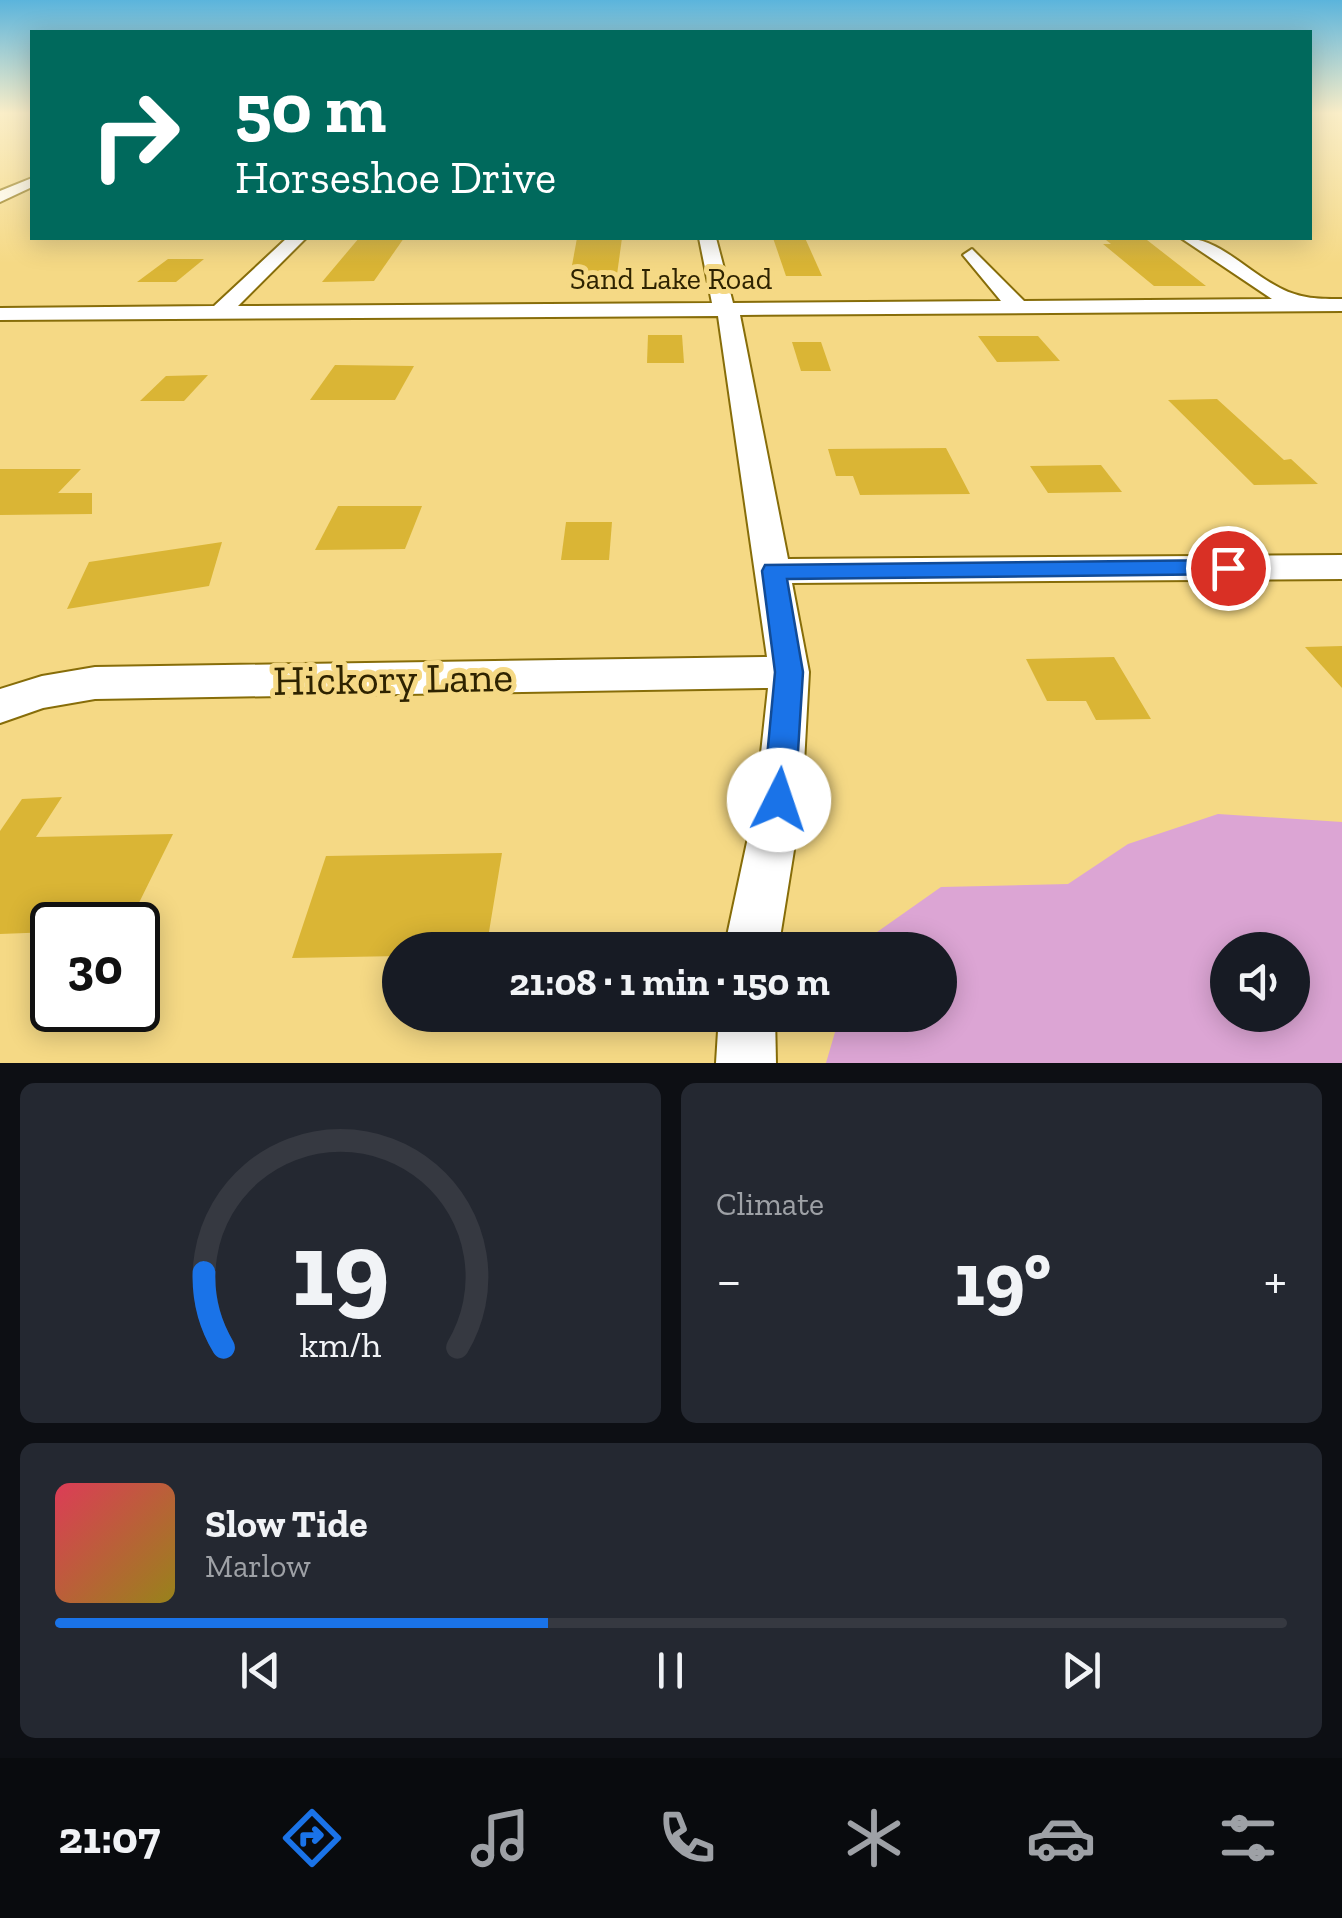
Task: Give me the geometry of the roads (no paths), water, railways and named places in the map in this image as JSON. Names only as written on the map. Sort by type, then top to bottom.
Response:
[{"type":"street","points":[[0,197],[30,183]]},
{"type":"street","points":[[220,312],[295,240]]},
{"type":"street","points":[[707,240],[716,292],[734,325],[789,672],[779,800],[754,932]]},
{"type":"street","points":[[1193,240],[1272,292],[1342,322]]},
{"type":"street","points":[[972,256],[1018,307]]},
{"type":"street","name":"Sand Lake Road","points":[[0,314],[1342,305]]},
{"type":"street","points":[[774,571],[1342,567]]},
{"type":"street","name":"Hickory Lane","points":[[0,706],[42,692],[95,682],[789,672]]},
{"type":"street","points":[[746,1063],[747,1032]]}]
